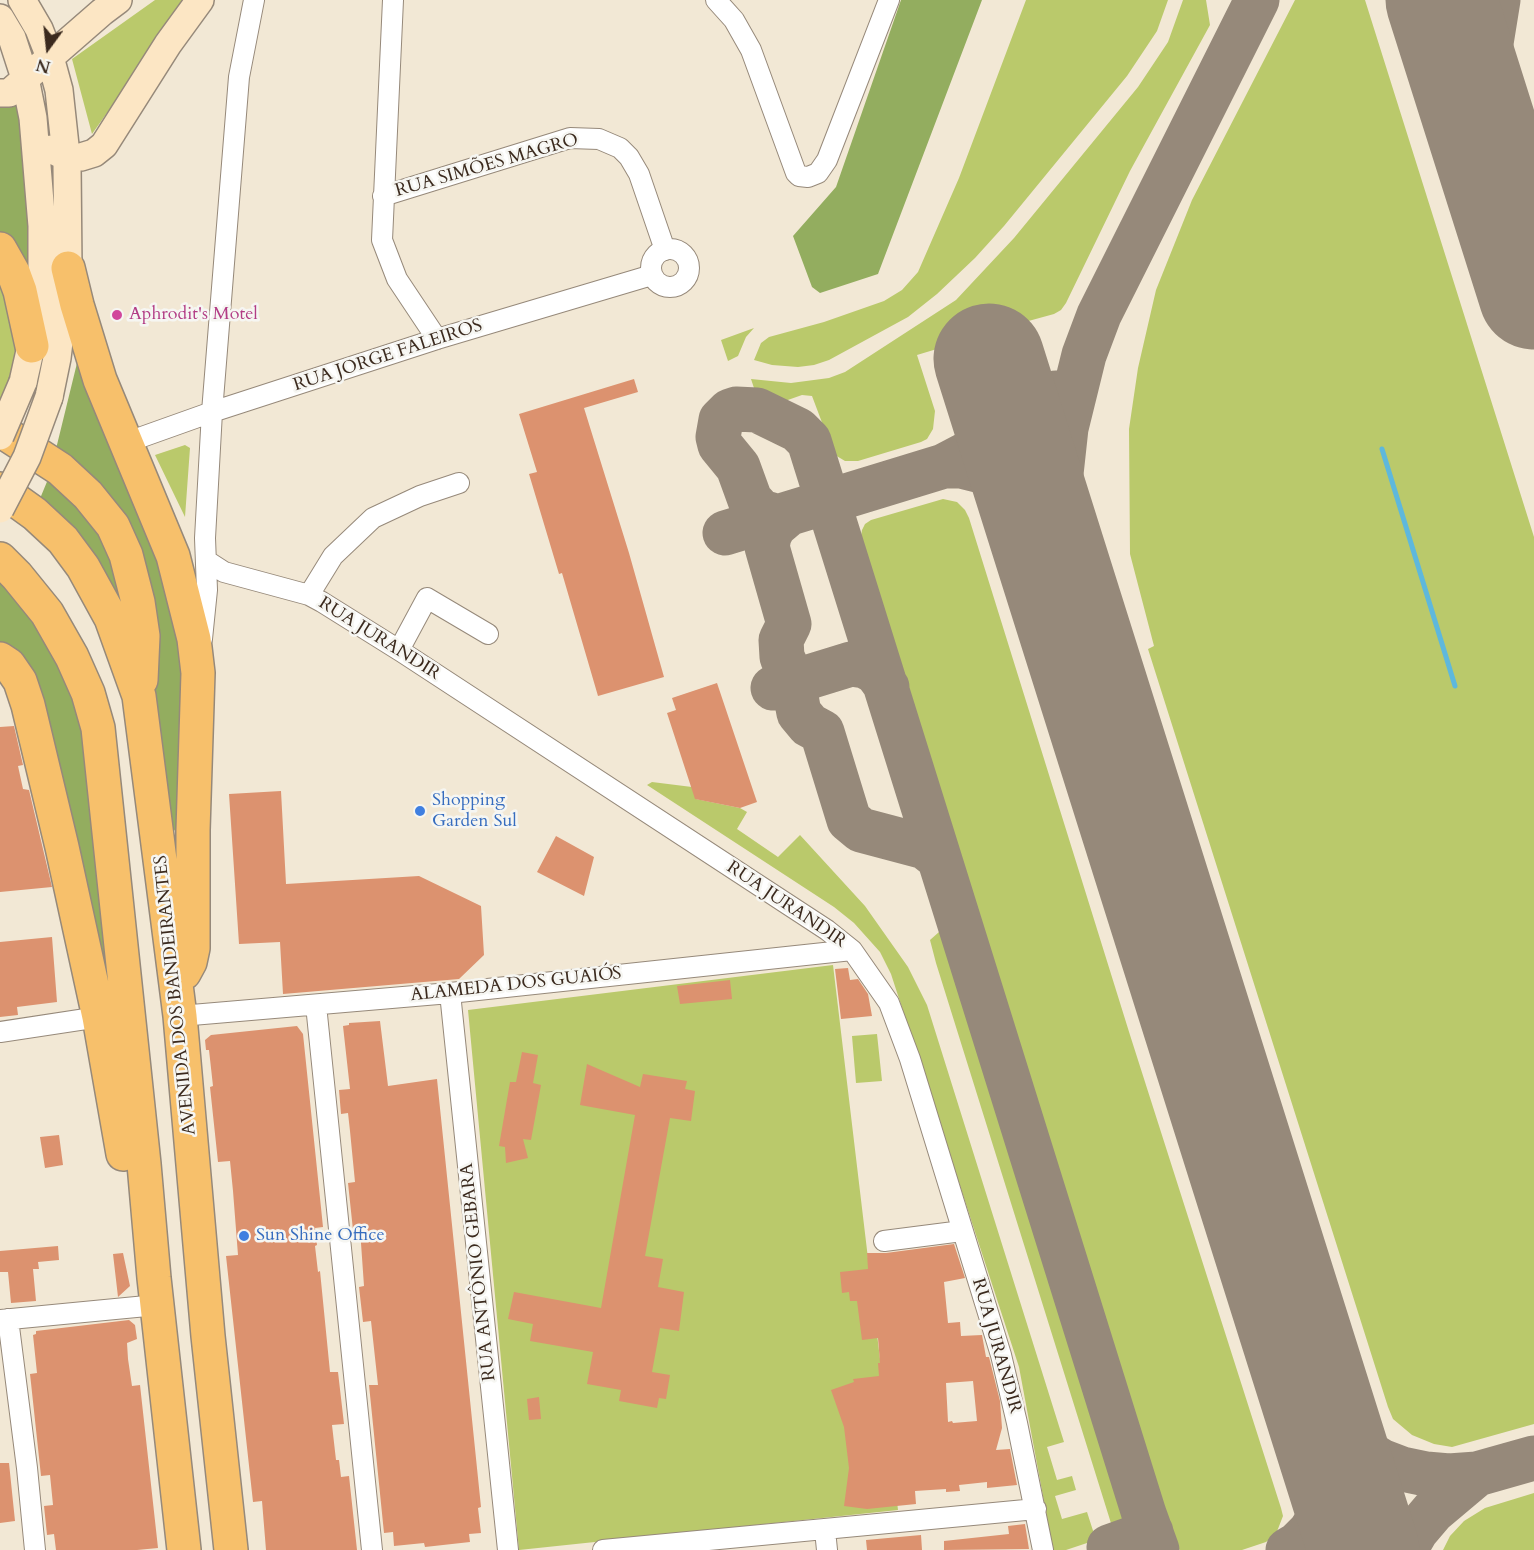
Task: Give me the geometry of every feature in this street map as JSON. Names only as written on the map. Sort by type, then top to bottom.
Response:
[{"type":"highway","points":[[0,249],[13,272],[20,291],[32,346]]},
{"type":"highway","points":[[69,268],[77,306],[100,380],[173,556],[194,639],[198,672],[193,830],[193,948],[190,962],[176,984]]},
{"type":"highway","points":[[0,430],[60,469],[88,495],[113,526],[126,555],[140,613],[143,662],[139,696]]},
{"type":"highway","name":"AVENIDA DOS BANDEIRANTES","points":[[0,489],[35,514],[63,540],[83,567],[111,618],[139,696],[180,1016],[208,1336],[231,1550]]},
{"type":"highway","points":[[0,559],[18,576],[47,612],[88,693],[98,728],[144,1164],[155,1292],[184,1550]]},
{"type":"highway","points":[[0,659],[9,665],[20,681],[28,705],[99,1017],[138,1235],[155,1292]]},
{"type":"main road","points":[[0,18],[12,39],[15,68],[33,118],[50,148],[66,157],[81,158],[94,153],[104,145],[168,44],[200,0]]},
{"type":"main road","points":[[0,509],[27,457],[49,397],[57,358],[69,268],[66,157],[59,90],[50,57],[30,9],[110,6]]},
{"type":"main road","points":[[15,68],[50,57],[110,6]]},
{"type":"main road","points":[[0,93],[9,93],[15,68]]},
{"type":"main road","points":[[0,436],[23,382],[39,311],[42,226],[33,118]]},
{"type":"main road","points":[[67,224],[94,153]]},
{"type":"street","points":[[198,672],[207,590],[205,538],[212,412],[238,77],[254,0]]},
{"type":"street","points":[[393,0],[382,240],[397,279],[437,339]]},
{"type":"street","points":[[716,0],[734,20],[751,50],[796,173],[802,177],[818,173],[827,160],[889,0]]},
{"type":"street","name":"RUA SIMÕES MAGRO","points":[[383,196],[570,138],[599,139],[621,148],[629,157],[639,174],[665,250]]},
{"type":"street","points":[[665,250],[679,251],[684,255],[690,268],[689,275],[679,286],[671,288],[663,286],[656,282],[652,275],[651,268],[655,257],[665,250]]},
{"type":"street","name":"RUA JORGE FALEIROS","points":[[125,443],[212,412],[437,339],[652,275]]},
{"type":"street","points":[[309,595],[333,556],[373,518],[420,495],[459,483]]},
{"type":"street","name":"RUA JURANDIR","points":[[207,561],[224,572],[309,595],[399,650],[817,923],[852,950],[889,1003],[910,1059],[1001,1355],[1043,1550]]},
{"type":"street","points":[[399,650],[427,598],[488,634]]},
{"type":"street","name":"ALAMEDA DOS GUAIÓS","points":[[180,1016],[450,993],[852,950]]},
{"type":"street","name":"RUA ANTÔNIO GEBARA","points":[[450,993],[508,1550]]},
{"type":"street","points":[[315,1005],[372,1550]]},
{"type":"street","points":[[0,1032],[99,1017]]},
{"type":"street","points":[[884,1241],[962,1231]]},
{"type":"street","points":[[35,1550],[27,1468],[4,1320],[155,1292]]},
{"type":"street","points":[[603,1550],[668,1547],[1036,1509]]},
{"type":"street","points":[[825,1530],[827,1550]]},
{"type":"green space","points":[[155,0],[187,0],[92,134],[72,59]]},
{"type":"green space","points":[[901,0],[982,0],[878,274],[820,293],[812,287],[793,236],[836,187]]},
{"type":"green space","points":[[1026,0],[1168,0],[1157,31],[1127,76],[1004,226],[975,258],[937,294],[908,317],[829,360],[798,367],[772,365],[754,360],[761,343],[769,337],[824,322],[884,301],[902,290],[918,272],[959,178]]},
{"type":"green space","points":[[1183,0],[1206,0],[1210,25],[1130,171],[1066,303],[1054,314],[1003,328],[995,310],[953,324],[960,342],[917,355],[935,411],[933,429],[927,439],[858,461],[845,461],[835,455],[812,396],[802,395],[785,401],[756,394],[751,379],[791,383],[829,378],[845,372],[956,300],[1014,238],[1138,87],[1168,42]]},
{"type":"green space","points":[[1295,0],[1365,0],[1534,537],[1534,1424],[1452,1447],[1434,1444],[1412,1435],[1393,1419],[1388,1407],[1148,649],[1154,646],[1130,554],[1129,429],[1138,368],[1156,290],[1192,200]]},
{"type":"green space","points":[[8,100],[17,107],[24,136],[29,221],[29,289],[0,238],[0,101]]},
{"type":"green space","points":[[0,269],[20,346],[0,411]]},
{"type":"green space","points":[[754,328],[746,337],[738,356],[728,361],[721,340]]},
{"type":"green space","points":[[78,359],[158,558],[181,639],[186,692],[182,820],[174,831],[170,826],[149,698],[148,600],[55,453]]},
{"type":"green space","points":[[185,445],[190,448],[185,517],[155,455]]},
{"type":"green space","points":[[51,472],[105,531],[135,636],[39,501]]},
{"type":"green space","points":[[943,499],[957,502],[969,518],[1130,1035],[1281,1508],[1283,1516],[1276,1534],[1266,1542],[1242,1550],[1180,1550],[1170,1538],[859,548],[862,530],[871,520]]},
{"type":"green space","points":[[0,573],[38,619],[78,697],[126,1070],[0,652]]},
{"type":"green space","points":[[652,782],[692,787],[696,799],[740,808],[747,812],[737,829],[778,857],[800,835],[865,906],[908,967],[927,1005],[1064,1442],[1047,1447],[1057,1480],[1072,1476],[1076,1490],[1055,1496],[1062,1519],[1087,1512],[1096,1540],[1066,1550],[1053,1550],[1019,1367],[891,974],[880,952],[854,923],[834,907],[647,785]]},
{"type":"green space","points":[[939,932],[949,936],[955,949],[1134,1522],[1127,1533],[1121,1536],[1115,1536],[936,963],[930,940]]},
{"type":"green space","points":[[833,965],[898,1510],[519,1550],[468,1010]]},
{"type":"green space","points":[[877,1034],[882,1081],[856,1083],[852,1036]]},
{"type":"green space","points":[[1534,1493],[1534,1550],[1443,1550],[1450,1536],[1464,1521],[1485,1508]]},
{"type":"building","points":[[634,379],[638,392],[584,408],[664,677],[598,696],[562,573],[559,574],[529,474],[537,472],[519,414]]},
{"type":"building","points":[[717,683],[757,802],[740,808],[695,799],[667,713],[676,710],[672,698]]},
{"type":"building","points":[[14,726],[23,765],[18,766],[23,789],[29,790],[52,887],[0,892],[0,727]]},
{"type":"building","points":[[281,791],[286,884],[419,876],[481,906],[484,955],[459,979],[283,994],[280,942],[239,944],[229,794]]},
{"type":"building","points":[[556,836],[594,857],[584,896],[537,872]]},
{"type":"building","points":[[52,937],[57,1002],[17,1007],[18,1015],[0,1017],[0,942]]},
{"type":"building","points":[[848,968],[850,980],[858,979],[868,994],[872,1016],[841,1019],[835,969]]},
{"type":"building","points":[[730,980],[732,999],[680,1004],[677,986]]},
{"type":"building","points":[[380,1021],[388,1086],[437,1079],[481,1507],[478,1508],[481,1533],[469,1534],[470,1542],[425,1547],[424,1543],[394,1546],[393,1532],[384,1533],[369,1385],[378,1385],[371,1321],[363,1322],[359,1287],[364,1286],[360,1229],[353,1230],[348,1183],[355,1182],[350,1131],[348,1113],[341,1114],[339,1090],[350,1089],[343,1026],[349,1023]]},
{"type":"building","points":[[297,1026],[303,1034],[323,1227],[315,1228],[318,1272],[320,1271],[330,1372],[338,1372],[344,1424],[332,1425],[336,1460],[339,1460],[341,1477],[349,1476],[357,1550],[266,1550],[262,1501],[253,1502],[226,1256],[238,1255],[230,1161],[218,1162],[210,1087],[213,1086],[209,1050],[206,1050],[205,1040],[211,1035]]},
{"type":"building","points":[[522,1052],[538,1055],[533,1083],[541,1085],[531,1140],[523,1139],[528,1158],[506,1163],[505,1147],[499,1146],[510,1082],[516,1082]]},
{"type":"building","points":[[587,1064],[640,1087],[643,1074],[687,1081],[685,1089],[695,1091],[691,1121],[670,1118],[645,1256],[663,1259],[658,1287],[684,1292],[679,1331],[660,1328],[652,1372],[670,1375],[666,1399],[659,1398],[657,1408],[619,1401],[621,1390],[587,1384],[593,1352],[530,1341],[533,1324],[508,1319],[514,1292],[601,1308],[635,1115],[580,1105]]},
{"type":"building","points":[[59,1135],[63,1165],[45,1168],[40,1137]]},
{"type":"building","points":[[954,1244],[965,1278],[944,1282],[948,1323],[960,1322],[961,1336],[982,1335],[986,1357],[989,1357],[1000,1401],[1002,1428],[996,1450],[1010,1449],[1017,1485],[987,1488],[987,1482],[959,1485],[960,1491],[946,1492],[946,1489],[915,1491],[916,1504],[867,1509],[844,1506],[849,1468],[844,1427],[831,1390],[854,1382],[853,1379],[879,1376],[878,1363],[880,1363],[878,1338],[862,1340],[857,1301],[850,1301],[849,1292],[842,1293],[840,1272],[868,1269],[867,1253],[886,1253]],"holes":[[[973,1381],[977,1421],[948,1422],[946,1383]]]},
{"type":"building","points":[[58,1246],[59,1260],[38,1262],[39,1269],[33,1269],[36,1301],[11,1303],[8,1272],[0,1272],[0,1251]]},
{"type":"building","points":[[123,1253],[130,1286],[118,1297],[113,1254]]},
{"type":"building","points":[[129,1320],[135,1325],[137,1339],[127,1343],[128,1359],[132,1386],[140,1385],[158,1548],[56,1550],[54,1534],[47,1535],[44,1506],[53,1505],[50,1475],[41,1476],[30,1374],[37,1373],[33,1335],[36,1331]]},
{"type":"building","points":[[539,1397],[541,1419],[529,1420],[527,1399]]},
{"type":"building","points":[[0,1463],[9,1463],[15,1521],[0,1523]]},
{"type":"building","points":[[1025,1524],[1029,1549],[944,1550],[944,1541],[1009,1534],[1008,1526]]},
{"type":"building","points":[[921,1535],[922,1550],[867,1550],[866,1540]]},
{"type":"waterway","points":[[1382,449],[1455,686]]},
{"type":"taxiway","points":[[1093,690],[1062,564],[1059,492],[1066,428],[1084,355],[1099,315],[1257,0]]},
{"type":"taxiway","points":[[1496,174],[1489,121],[1487,68],[1498,0]]},
{"type":"taxiway","points":[[1023,466],[1056,393]]},
{"type":"taxiway","points":[[787,515],[775,516],[761,512],[750,500],[738,467],[720,445],[718,437],[721,420],[730,411],[757,410],[798,430],[809,441],[1157,1550]]},
{"type":"taxiway","points":[[1010,425],[986,444],[944,466],[961,466],[997,475],[1013,486],[1042,526]]},
{"type":"taxiway","points":[[725,533],[944,466]]},
{"type":"taxiway","points":[[787,515],[774,526],[767,547],[789,624],[781,640],[782,657],[788,670],[801,679],[796,697],[799,713],[809,725],[822,732],[849,820],[861,830],[925,847],[939,858]]},
{"type":"taxiway","points":[[773,688],[851,664],[865,666],[876,672],[887,687]]},
{"type":"taxiway","points":[[1305,1363],[1337,1427],[1363,1450],[1381,1461],[1402,1469],[1449,1476],[1477,1474],[1433,1511],[1416,1531],[1405,1550]]},
{"type":"taxiway","points":[[1477,1474],[1534,1458]]},
{"type":"taxiway","points":[[1288,1550],[1310,1532],[1328,1504],[1336,1460]]},
{"type":"taxiway","points":[[1109,1547],[1151,1532]]},
{"type":"runway","points":[[1441,0],[1534,294]]},
{"type":"runway","points":[[989,359],[1364,1550]]},
{"type":"place","name":"Aphrodit's Motel","points":[[117,315]]},
{"type":"place","name":"Shopping Garden Sul","points":[[420,811]]},
{"type":"place","name":"Sun Shine Office","points":[[244,1236]]}]
